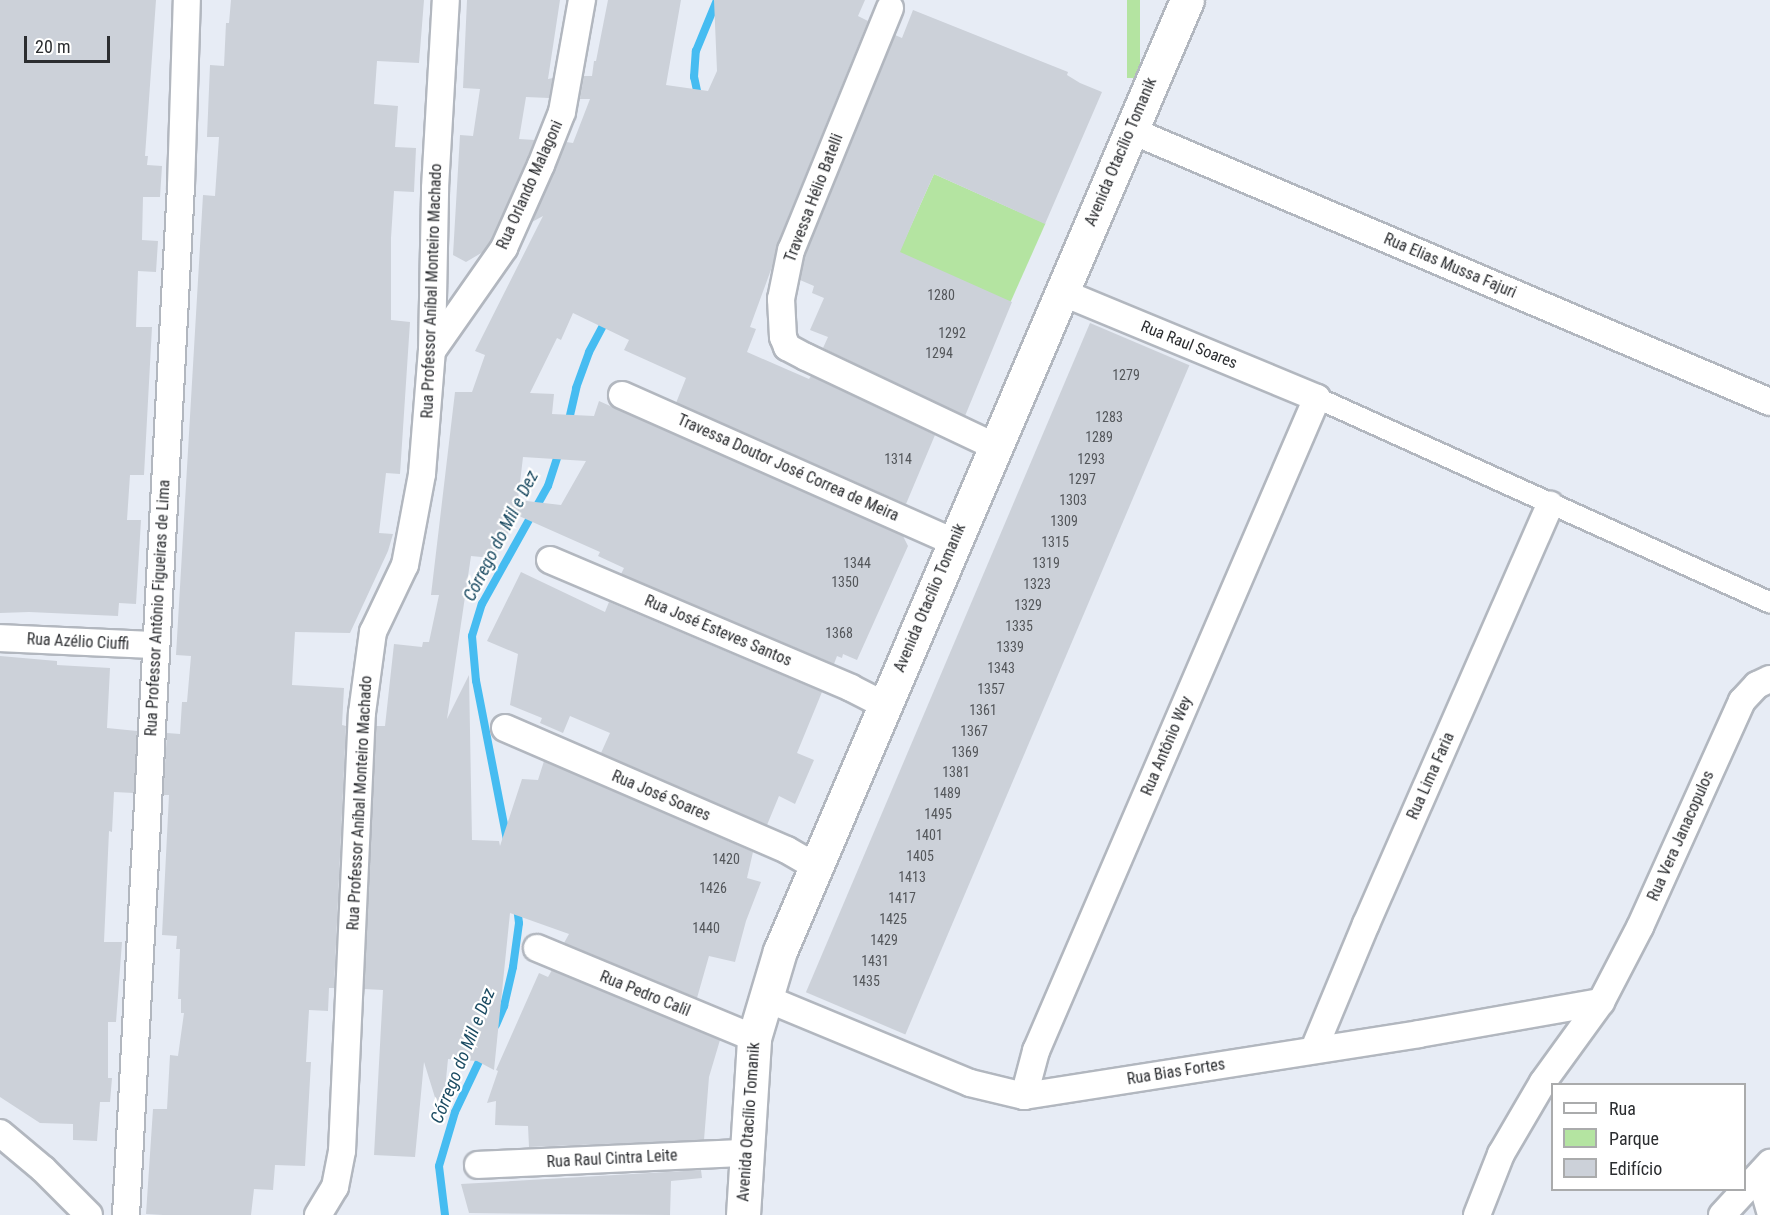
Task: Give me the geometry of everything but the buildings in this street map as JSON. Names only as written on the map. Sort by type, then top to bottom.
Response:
[{"type":"street","name":"Rua Professor Antônio Figueiras de Lima","points":[[126,1215],[181,186],[187,0]]},
{"type":"street","name":"Rua Professor Aníbal Monteiro Machado","points":[[318,1215],[335,1187],[342,1151],[362,713],[373,633],[405,566],[423,474],[432,351],[435,188],[446,0]]},
{"type":"street","name":"Rua Orlando Malagoni","points":[[432,351],[504,248],[541,165],[562,112],[582,0]]},
{"type":"street","name":"Avenida Otacílio Tomanik","points":[[743,1215],[754,1038],[780,951],[994,446],[1187,0]]},
{"type":"street","name":"Travessa Hélio Batelli","points":[[890,8],[791,250],[781,299],[783,337],[788,347],[806,357],[994,446]]},
{"type":"street","name":"Rua Elias Mussa Fajuri","points":[[1130,130],[1770,402]]},
{"type":"street","name":"Rua Raul Soares","points":[[1061,292],[1317,398]]},
{"type":"street","name":"Travessa Doutor José Correa de Meira","points":[[621,395],[954,542]]},
{"type":"street","points":[[1317,398],[1770,603]]},
{"type":"street","name":"Rua Antônio Wey","points":[[1024,1096],[1036,1051],[1317,398]]},
{"type":"street","name":"Rua Lima Faria","points":[[1314,1049],[1370,913],[1550,505]]},
{"type":"street","name":"Rua José Esteves Santos","points":[[550,560],[851,688],[885,705]]},
{"type":"street","name":"Rua Azélio Ciuffi","points":[[0,638],[156,645]]},
{"type":"street","name":"Rua Vera Janacopulos","points":[[1477,1215],[1501,1154],[1543,1082],[1601,1002],[1641,927],[1742,701],[1757,686],[1770,679]]},
{"type":"street","name":"Rua José Soares","points":[[505,728],[788,850],[817,867]]},
{"type":"street","name":"Rua Pedro Calil","points":[[537,948],[754,1038]]},
{"type":"street","name":"Rua Bias Fortes","points":[[765,998],[970,1083],[1024,1096],[1419,1034],[1601,1002]]},
{"type":"street","points":[[0,1133],[43,1169],[89,1215]]},
{"type":"street","name":"Rua Raul Cintra Leite","points":[[478,1166],[745,1154]]},
{"type":"street","points":[[1765,1169],[1770,1212]]},
{"type":"street","points":[[1746,1189],[1765,1169]]},
{"type":"street","points":[[1722,1215],[1744,1191]]},
{"type":"green space","points":[[1127,0],[1140,0],[1140,78],[1127,78]]},
{"type":"green space","points":[[934,174],[1045,224],[1010,302],[899,253]]},
{"type":"waterway","name":"Córrego do Mil e Dez","points":[[699,100],[694,77],[696,51],[717,0]]},
{"type":"waterway","name":"Córrego do Mil e Dez","points":[[568,424],[576,388],[589,352],[607,318]]},
{"type":"waterway","name":"Córrego do Mil e Dez","points":[[507,840],[476,681],[472,636],[482,604],[548,486],[560,450]]},
{"type":"waterway","name":"Córrego do Mil e Dez","points":[[496,1025],[504,1006],[513,967],[519,923],[517,906]]},
{"type":"waterway","name":"Córrego do Mil e Dez","points":[[445,1215],[439,1166],[455,1112],[483,1053]]}]
